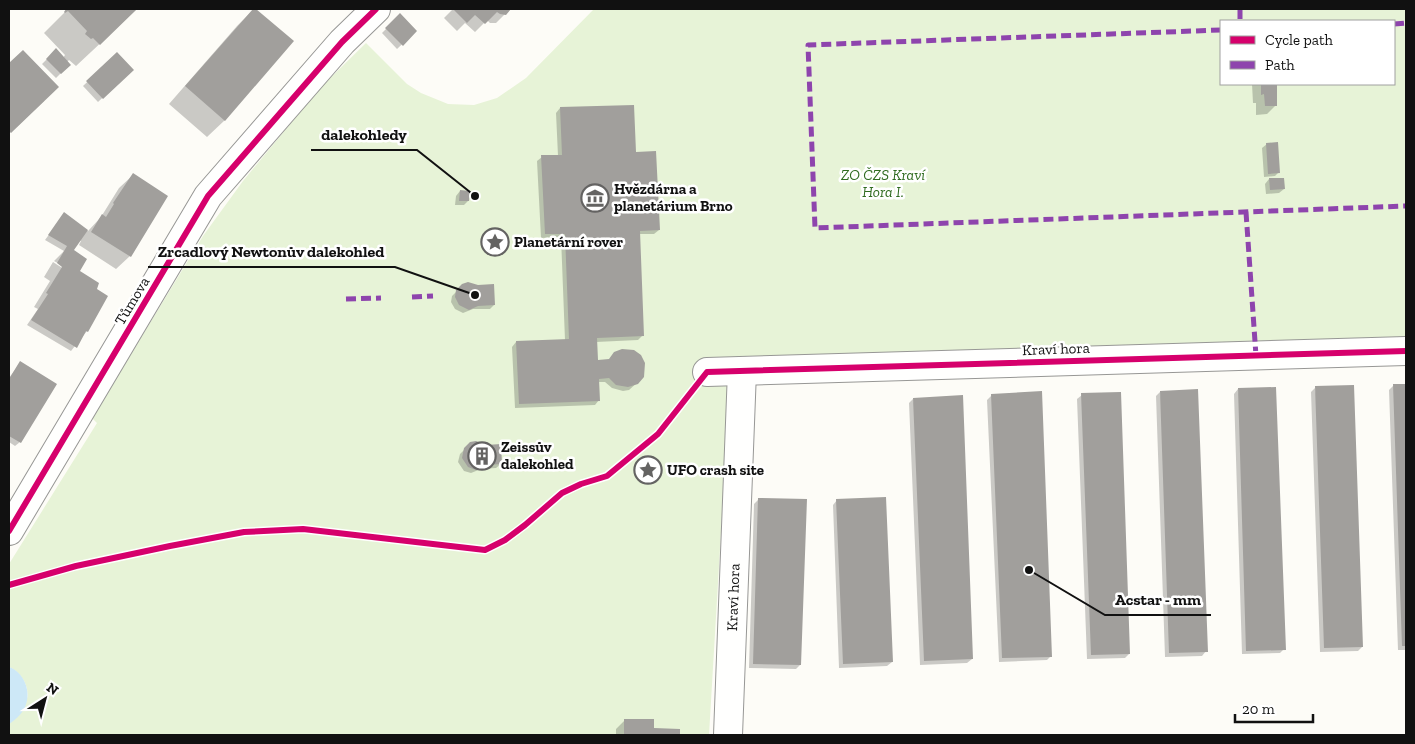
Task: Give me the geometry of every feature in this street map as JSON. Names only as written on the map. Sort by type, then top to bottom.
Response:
[{"type":"street","name":"Tůmova","points":[[9,531],[208,196],[342,42],[376,9]]},
{"type":"street","name":"Kraví hora","points":[[707,372],[1406,351]]},
{"type":"street","name":"Kraví hora","points":[[728,735],[742,370]]},
{"type":"green space","name":"ZO ČZS Kraví Hora I.","points":[[594,9],[1406,9],[1406,344],[731,363],[709,735],[9,735],[9,724],[22,710],[28,694],[26,684],[20,675],[9,667],[9,564],[97,423],[92,418],[203,236],[243,181],[319,89],[366,43],[407,84],[421,93],[448,104],[474,105],[497,98],[526,78]]},
{"type":"water","points":[[9,667],[19,673],[25,683],[28,695],[24,710],[9,724]]},
{"type":"building","points":[[66,9],[137,9],[100,45],[93,38],[91,39],[85,34],[87,31],[68,11],[64,12]]},
{"type":"building","points":[[253,9],[256,9],[294,41],[225,121],[185,86]]},
{"type":"building","points":[[453,9],[511,9],[506,15],[497,12],[485,24],[475,15],[467,23]]},
{"type":"building","points":[[400,13],[417,31],[403,46],[385,28]]},
{"type":"building","points":[[56,48],[71,65],[61,74],[46,59]]},
{"type":"building","points":[[23,50],[59,87],[11,133],[9,130],[9,63]]},
{"type":"building","points":[[117,52],[134,70],[103,99],[86,81]]},
{"type":"building","points":[[1261,85],[1277,85],[1277,106],[1265,106],[1264,94],[1261,95]]},
{"type":"building","points":[[634,105],[636,152],[656,151],[660,230],[640,231],[644,336],[597,338],[598,360],[609,359],[614,352],[622,349],[634,350],[641,355],[645,363],[644,377],[638,384],[628,387],[616,385],[609,378],[599,379],[600,401],[519,404],[516,341],[569,339],[565,234],[545,234],[541,155],[562,155],[560,107]]},
{"type":"building","points":[[1278,142],[1280,173],[1268,174],[1266,143]]},
{"type":"building","points":[[133,173],[168,196],[131,257],[91,232],[102,214],[106,217]]},
{"type":"building","points":[[1269,178],[1284,178],[1285,189],[1270,190]]},
{"type":"building","points":[[460,190],[470,191],[469,201],[459,201]]},
{"type":"building","points":[[64,212],[88,230],[74,250],[87,259],[80,271],[99,283],[97,289],[108,296],[77,348],[31,320],[48,294],[46,293],[62,267],[57,263],[67,246],[48,235]]},
{"type":"building","points":[[468,282],[478,285],[494,284],[495,305],[478,306],[469,310],[459,305],[455,297],[456,290],[462,284]]},
{"type":"building","points":[[20,361],[57,384],[21,443],[9,436],[9,379]]},
{"type":"building","points":[[1393,384],[1406,384],[1406,646],[1402,646]]},
{"type":"building","points":[[1354,385],[1363,647],[1324,648],[1315,386]]},
{"type":"building","points":[[1276,387],[1286,650],[1246,651],[1238,388]]},
{"type":"building","points":[[1198,389],[1208,652],[1169,653],[1160,391]]},
{"type":"building","points":[[1042,391],[1052,657],[1002,658],[991,394]]},
{"type":"building","points":[[1121,392],[1130,654],[1091,655],[1081,393]]},
{"type":"building","points":[[963,395],[973,659],[924,661],[913,398]]},
{"type":"building","name":"Zeissův dalekohled","points":[[476,441],[486,445],[501,444],[502,464],[487,465],[476,470],[468,467],[462,458],[464,448],[470,442]]},
{"type":"building","points":[[886,497],[893,662],[843,664],[836,499]]},
{"type":"building","points":[[758,498],[807,499],[801,665],[753,664]]},
{"type":"building","points":[[624,719],[654,719],[654,728],[680,729],[680,735],[624,735]]},
{"type":"marked path","points":[[1240,9],[1240,20]]},
{"type":"marked path","points":[[1395,24],[1406,23]]},
{"type":"marked path","points":[[1220,30],[808,45],[815,228],[1406,206]]},
{"type":"marked path","points":[[1246,212],[1256,356]]},
{"type":"marked path","points":[[412,297],[433,296]]},
{"type":"marked path","points":[[346,299],[381,298]]},
{"type":"cycle path","points":[[9,531],[208,196],[342,42],[376,9]]},
{"type":"cycle path","points":[[9,585],[76,566],[244,532],[303,529],[485,550],[505,540],[562,493],[581,484],[607,476],[658,434],[707,372],[1406,351]]},
{"type":"place","name":"dalekohledy","points":[[475,196]]},
{"type":"place","name":"Hvězdárna a planetárium Brno","points":[[595,198]]},
{"type":"place","name":"Planetární rover","points":[[495,242]]},
{"type":"place","name":"Zrcadlový Newtonův dalekohled","points":[[475,295]]},
{"type":"place","name":"Zeissův dalekohled","points":[[482,456]]},
{"type":"place","name":"UFO crash site","points":[[648,470]]},
{"type":"place","name":"Acstar - mm","points":[[1029,570]]}]
